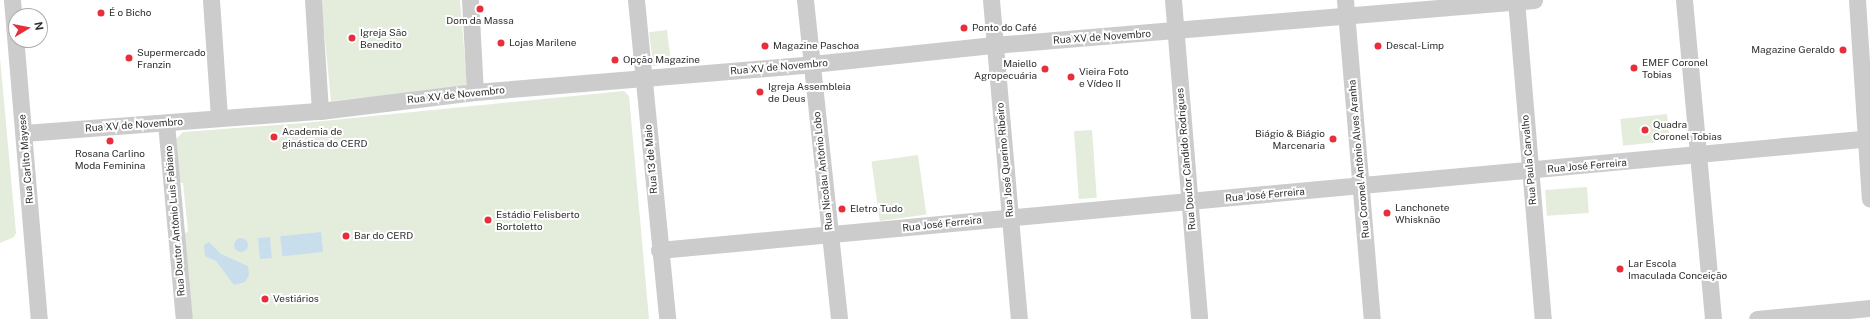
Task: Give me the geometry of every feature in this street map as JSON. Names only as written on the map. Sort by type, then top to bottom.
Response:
[{"type":"street","name":"Rua Carlito Mayese","points":[[12,0],[39,319]]},
{"type":"street","points":[[211,0],[219,118]]},
{"type":"street","points":[[313,0],[320,111]]},
{"type":"street","points":[[470,0],[475,92]]},
{"type":"street","name":"Rua 13 de Maio","points":[[636,0],[666,319]]},
{"type":"street","name":"Rua Nicolau Antônio Lobo","points":[[805,0],[839,319]]},
{"type":"street","name":"Rua José Querino Ribeiro","points":[[991,0],[1019,319]]},
{"type":"street","name":"Rua Doutor Cândido Rodrigues","points":[[1173,0],[1199,319]]},
{"type":"street","name":"Rua Coronel Antônio Alves Aranha","points":[[1345,0],[1372,319]]},
{"type":"street","name":"Rua XV de Novembro","points":[[24,133],[320,111],[475,92],[812,64],[994,45],[1346,17],[1534,0]]},
{"type":"street","points":[[1684,0],[1713,319]]},
{"type":"street","points":[[1857,0],[1868,138],[1870,199]]},
{"type":"street","name":"Rua Paula Carvalho","points":[[1517,1],[1543,319]]},
{"type":"street","name":"Rua Doutor Antônio Luis Fabiano","points":[[166,123],[184,319]]},
{"type":"street","name":"Rua José Ferreira","points":[[659,250],[830,236],[1010,217],[1697,156],[1868,138]]},
{"type":"street","points":[[1757,319],[1870,308]]},
{"type":"green space","points":[[321,0],[460,0],[467,83],[464,87],[331,101]]},
{"type":"green space","points":[[667,30],[671,64],[653,66],[649,32]]},
{"type":"green space","points":[[0,58],[16,233],[14,237],[0,243]]},
{"type":"green space","points":[[624,91],[629,96],[649,319],[190,319],[184,234],[188,231],[183,183],[179,182],[175,140],[183,132],[303,123]]},
{"type":"green space","name":"Quadra Coronel Tobias","points":[[1667,114],[1670,141],[1623,146],[1620,119]]},
{"type":"green space","points":[[1092,130],[1097,198],[1079,199],[1074,131]]},
{"type":"green space","points":[[918,155],[926,214],[880,221],[871,162]]},
{"type":"green space","points":[[1587,187],[1589,213],[1547,216],[1545,190]]},
{"type":"water","points":[[321,232],[323,252],[282,256],[280,236]]},
{"type":"water","points":[[270,237],[272,258],[260,259],[258,238]]},
{"type":"water","points":[[241,238],[246,240],[248,245],[246,250],[241,252],[236,250],[234,245],[236,240]]},
{"type":"water","points":[[209,242],[221,254],[248,266],[249,275],[245,282],[234,285],[216,261],[205,256],[204,245]]},
{"type":"place","name":"Dom da Massa","points":[[480,9]]},
{"type":"place","name":"É o Bicho","points":[[101,13]]},
{"type":"place","name":"Ponto do Café","points":[[964,28]]},
{"type":"place","name":"Igreja São Benedito","points":[[352,38]]},
{"type":"place","name":"Lojas Marilene","points":[[501,43]]},
{"type":"place","name":"Magazine Paschoa","points":[[765,46]]},
{"type":"place","name":"Descal-Limp","points":[[1378,46]]},
{"type":"place","name":"Magazine Geraldo","points":[[1843,50]]},
{"type":"place","name":"Supermercado Franzin","points":[[129,58]]},
{"type":"place","name":"Opção Magazine","points":[[615,60]]},
{"type":"place","name":"EMEF Coronel Tobias","points":[[1634,68]]},
{"type":"place","name":"Maiello Agropecuária","points":[[1045,69]]},
{"type":"place","name":"Vieira Foto e Vídeo II","points":[[1071,77]]},
{"type":"place","name":"Igreja Assembleia de Deus","points":[[760,92]]},
{"type":"place","name":"Quadra Coronel Tobias","points":[[1645,130]]},
{"type":"place","name":"Academia de ginástica do CERD","points":[[274,137]]},
{"type":"place","name":"Biágio & Biágio Marcenaria","points":[[1333,139]]},
{"type":"place","name":"Rosana Carlino Moda Feminina","points":[[110,141]]},
{"type":"place","name":"Eletro Tudo","points":[[842,209]]},
{"type":"place","name":"Lanchonete Whisknão","points":[[1387,213]]},
{"type":"place","name":"Estádio Felisberto Bortoletto","points":[[488,220]]},
{"type":"place","name":"Bar do CERD","points":[[346,236]]},
{"type":"place","name":"Lar Escola Imaculada Conceição","points":[[1620,269]]},
{"type":"place","name":"Vestiários","points":[[265,299]]}]
